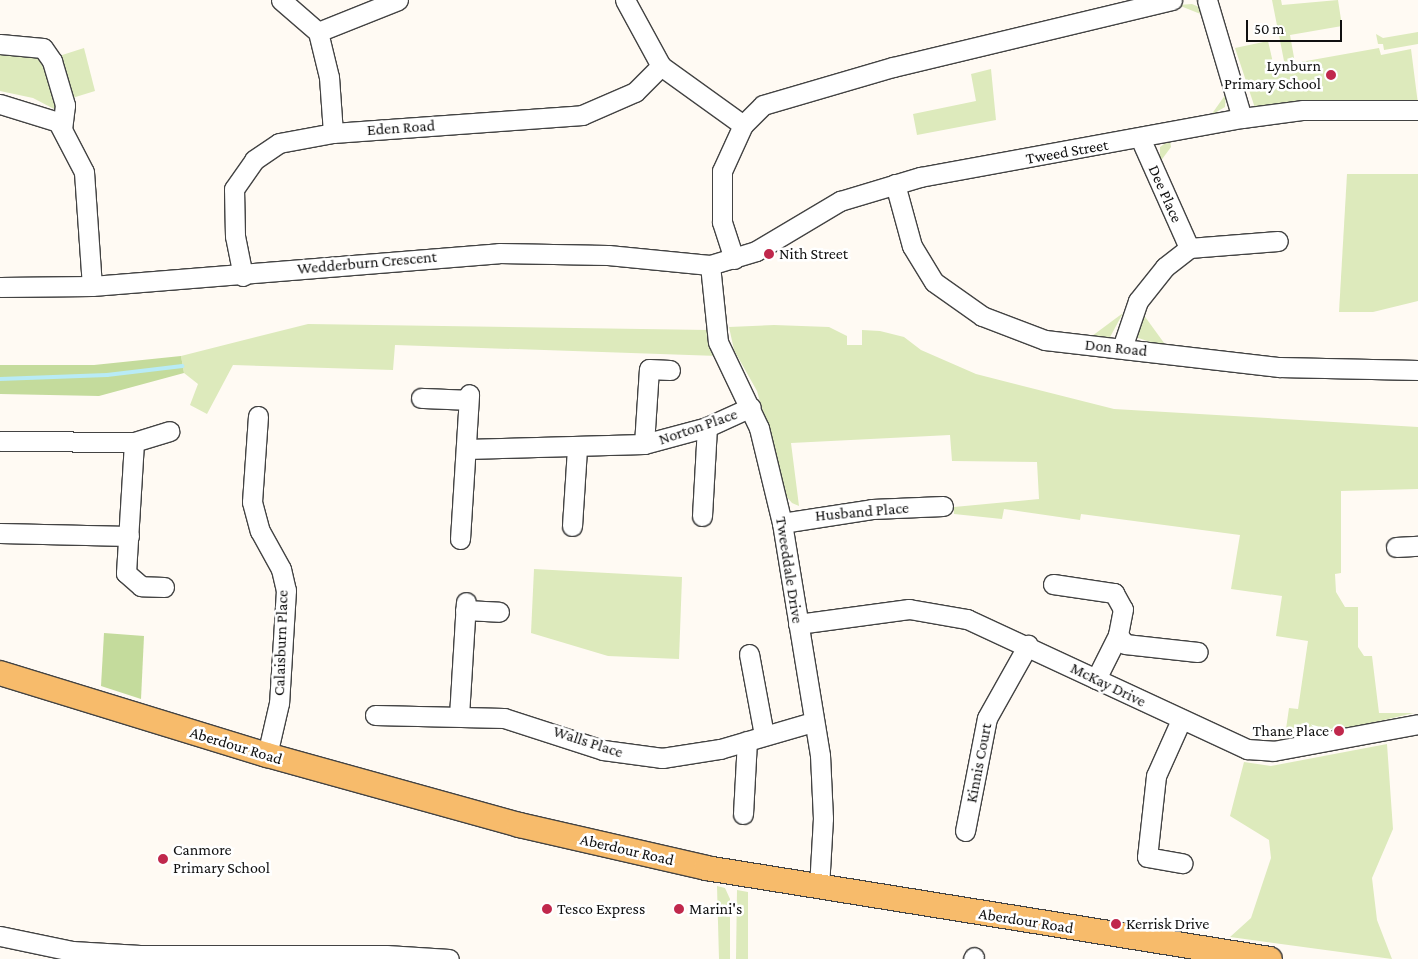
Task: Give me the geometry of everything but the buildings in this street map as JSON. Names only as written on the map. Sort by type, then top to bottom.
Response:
[{"type":"main road","name":"Aberdour Road","points":[[0,673],[267,755],[519,825],[706,868],[1256,958]]},
{"type":"street","points":[[281,0],[318,32],[329,77],[333,133]]},
{"type":"street","points":[[318,32],[398,0]]},
{"type":"street","points":[[625,0],[661,66],[743,125]]},
{"type":"street","points":[[734,259],[722,222],[719,189],[727,156],[743,125],[763,105],[788,94],[1113,8],[1172,0]]},
{"type":"street","points":[[1207,0],[1242,118]]},
{"type":"street","points":[[0,44],[43,48],[52,61],[64,105],[62,129]]},
{"type":"street","name":"Eden Road","points":[[243,276],[235,236],[234,189],[254,160],[279,143],[333,133],[582,115],[635,92],[661,66]]},
{"type":"street","points":[[0,104],[58,122],[84,172],[92,286]]},
{"type":"street","name":"Tweed Street","points":[[734,259],[756,251],[821,209],[895,184],[1141,140],[1242,118],[1304,110],[1418,110]]},
{"type":"street","name":"Dee Place","points":[[1141,140],[1189,248]]},
{"type":"street","name":"Don Road","points":[[895,184],[912,246],[934,282],[982,316],[1045,340],[1279,367],[1418,370]]},
{"type":"street","points":[[1122,348],[1138,301],[1165,267],[1189,248],[1278,241]]},
{"type":"street","name":"Wedderburn Crescent","points":[[0,287],[92,286],[243,276],[366,261],[499,253],[608,255],[710,264],[734,259]]},
{"type":"street","name":"Tweeddale Drive","points":[[710,264],[718,342],[751,407],[782,523],[822,784],[818,887]]},
{"type":"street","name":"Norton Place","points":[[644,444],[649,369],[670,370]]},
{"type":"street","points":[[421,398],[469,397],[460,538]]},
{"type":"street","name":"Norton Place","points":[[466,449],[577,449],[644,444],[707,427],[751,407]]},
{"type":"street","name":"Calaisburn Place","points":[[258,416],[252,502],[260,531],[282,569],[286,590],[279,703],[267,755]]},
{"type":"street","points":[[702,516],[707,427]]},
{"type":"street","points":[[0,445],[0,441],[134,442],[169,431]]},
{"type":"street","points":[[134,442],[126,574],[141,586],[164,588]]},
{"type":"street","points":[[572,526],[577,449]]},
{"type":"street","name":"Husband Place","points":[[782,523],[872,508],[943,506]]},
{"type":"street","points":[[0,533],[129,536]]},
{"type":"street","points":[[1396,547],[1418,546]]},
{"type":"street","points":[[1053,584],[1114,593],[1123,609],[1118,635],[1096,680]]},
{"type":"street","points":[[460,716],[465,606],[499,612]]},
{"type":"street","name":"McKay Drive","points":[[798,624],[876,611],[924,610],[967,619],[1247,749],[1273,751],[1418,724]]},
{"type":"street","points":[[1118,635],[1125,644],[1198,652]]},
{"type":"street","name":"Kinnis Court","points":[[965,830],[987,718],[1028,646]]},
{"type":"street","points":[[743,814],[755,738],[749,654]]},
{"type":"street","name":"Walls Place","points":[[375,714],[460,716],[521,721],[635,756],[694,755],[813,722]]},
{"type":"street","points":[[1181,720],[1156,776],[1147,858],[1182,863]]},
{"type":"street","points":[[0,936],[72,951],[140,955],[386,955],[449,959]]},
{"type":"green space","name":"Lynburn Primary School","points":[[1272,0],[1281,0],[1282,5],[1338,0],[1342,26],[1290,35],[1295,63],[1379,48],[1381,55],[1411,49],[1418,104],[1255,108],[1235,48],[1268,41],[1274,67],[1285,66]]},
{"type":"green space","points":[[1192,4],[1199,7],[1203,15],[1178,5]]},
{"type":"green space","points":[[1418,32],[1418,44],[1384,50],[1383,44],[1378,44],[1376,34],[1383,38]]},
{"type":"green space","points":[[84,48],[95,91],[69,99],[56,57]]},
{"type":"green space","points":[[0,50],[39,55],[58,111],[33,98],[0,91]]},
{"type":"green space","points":[[991,69],[996,120],[917,135],[913,114],[976,101],[971,74]]},
{"type":"green space","points":[[1226,94],[1225,107],[1211,115]]},
{"type":"green space","points":[[1170,140],[1171,147],[1160,162],[1160,147]]},
{"type":"green space","points":[[1347,174],[1418,174],[1418,301],[1373,312],[1339,312]]},
{"type":"green space","points":[[1123,313],[1109,339],[1092,336]]},
{"type":"green space","points":[[1143,314],[1167,347],[1138,338],[1136,331]]},
{"type":"green space","points":[[308,324],[709,330],[718,356],[395,345],[393,370],[233,365],[207,414],[190,405],[198,384],[184,373],[181,356]]},
{"type":"green space","points":[[774,325],[829,327],[847,336],[847,345],[862,345],[862,330],[880,331],[904,337],[921,350],[976,374],[1114,409],[1418,427],[1418,489],[1341,491],[1341,573],[1335,574],[1336,592],[1345,607],[1358,607],[1358,647],[1364,656],[1372,656],[1379,713],[1414,713],[1284,743],[1289,708],[1298,709],[1308,641],[1276,636],[1282,596],[1231,589],[1240,535],[1081,514],[1080,520],[1004,509],[1002,519],[954,514],[954,507],[1039,499],[1037,462],[952,461],[950,435],[791,443],[799,506],[792,503],[786,496],[757,391],[734,350],[729,327]]},
{"type":"green space","points":[[181,356],[184,373],[99,396],[0,394],[0,365],[94,365]]},
{"type":"green space","points":[[534,569],[682,577],[679,659],[608,656],[531,633]]},
{"type":"green space","points":[[104,633],[144,636],[141,699],[101,686]]},
{"type":"green space","points":[[1387,744],[1393,829],[1372,878],[1377,920],[1392,959],[1230,937],[1251,918],[1271,858],[1269,840],[1230,816],[1244,762],[1271,766]]},
{"type":"green space","points":[[717,886],[725,888],[730,899],[730,959],[719,959]]},
{"type":"green space","points":[[737,890],[748,892],[748,959],[736,959]]},
{"type":"waterway","points":[[0,379],[107,375],[182,366]]},
{"type":"place","name":"Lynburn Primary School","points":[[1331,75]]},
{"type":"place","name":"Nith Street","points":[[769,254]]},
{"type":"place","name":"Thane Place","points":[[1339,731]]},
{"type":"place","name":"Canmore Primary School","points":[[163,859]]},
{"type":"place","name":"Tesco Express","points":[[547,909]]},
{"type":"place","name":"Marini's","points":[[679,909]]},
{"type":"place","name":"Kerrisk Drive","points":[[1116,924]]}]
